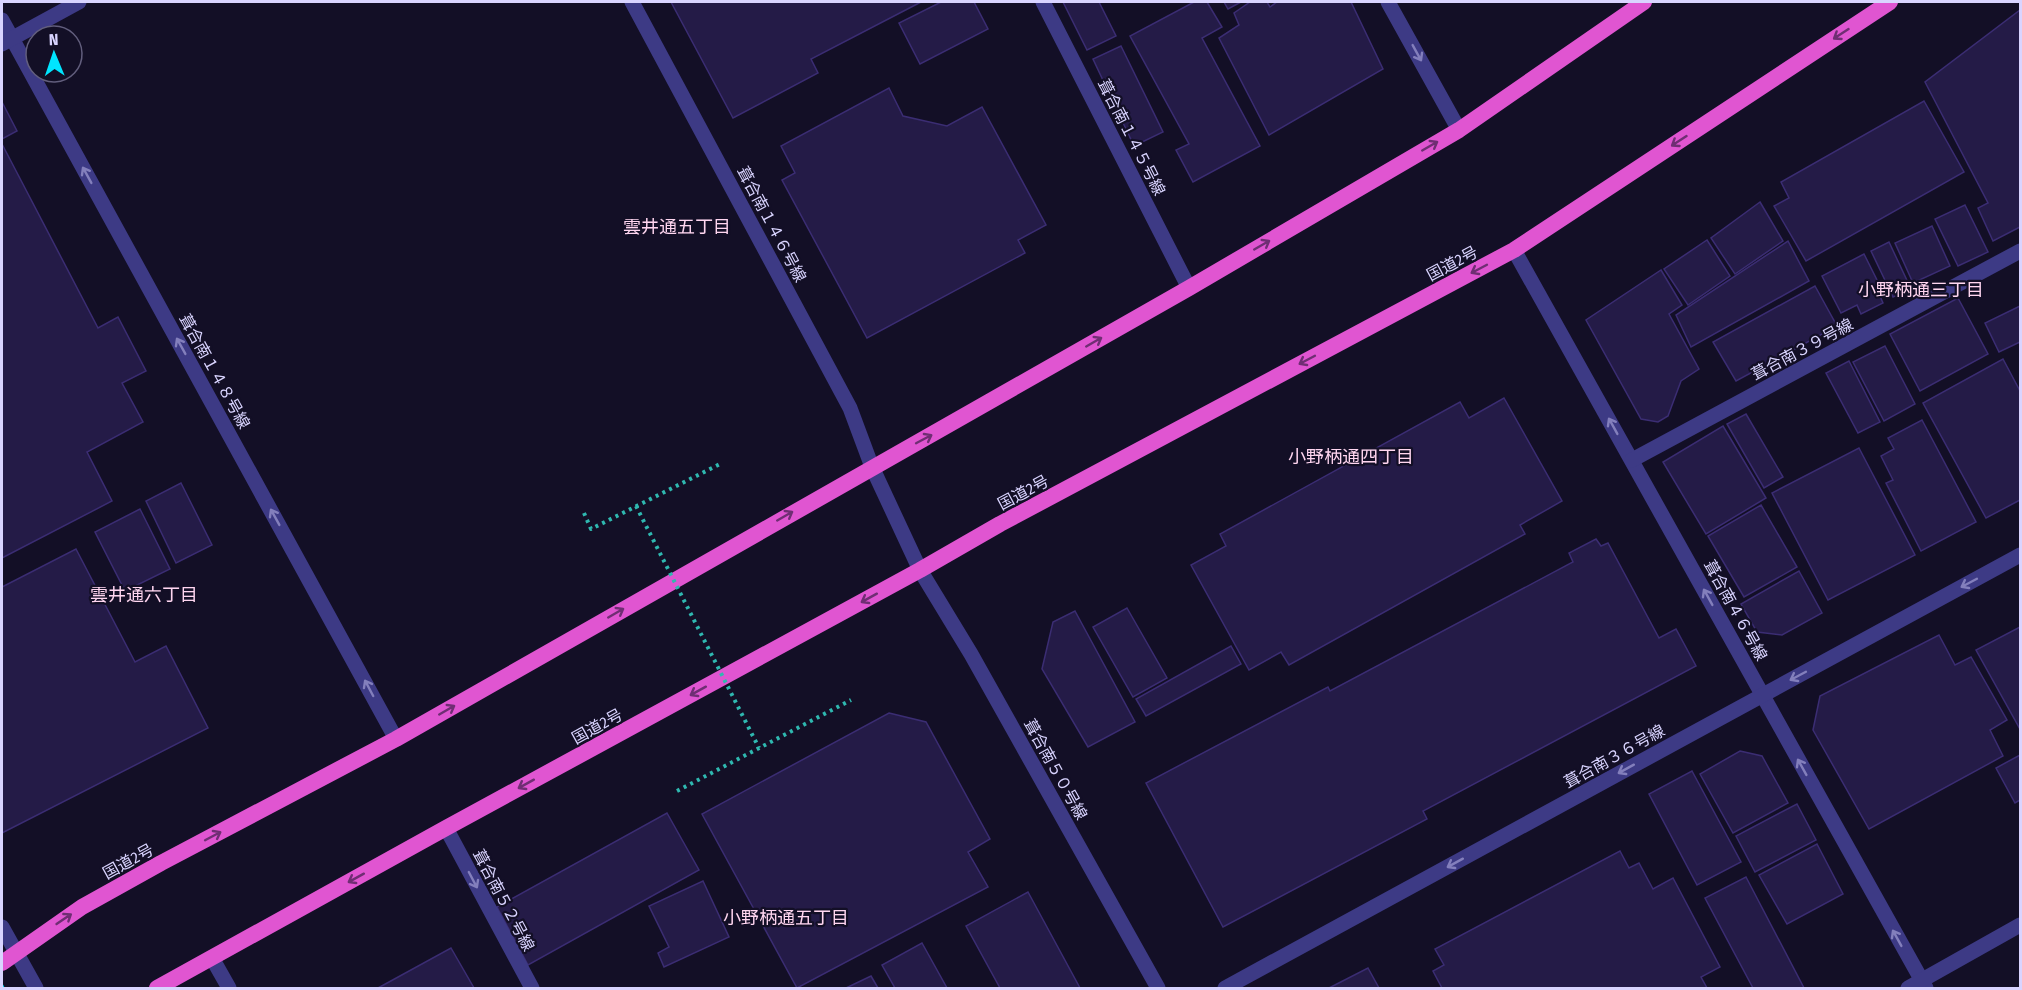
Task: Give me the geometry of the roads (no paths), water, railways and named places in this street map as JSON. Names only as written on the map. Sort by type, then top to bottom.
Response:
[{"type":"highway","name":"国道2号","points":[[2,963],[92,901],[396,739],[872,466],[949,425],[1189,288],[1459,130],[1644,2]]},
{"type":"highway","name":"国道2号","points":[[157,988],[1011,518],[1514,250],[1890,2]]},
{"type":"street","points":[[7,41],[79,2]]},
{"type":"street","name":"葺合南１４６号線","points":[[632,2],[850,408],[872,466],[920,570]]},
{"type":"street","name":"葺合南１４５号線","points":[[1043,2],[1189,288]]},
{"type":"street","points":[[1389,2],[1459,130]]},
{"type":"street","name":"葺合南１４８号線","points":[[2,20],[7,41],[396,739]]},
{"type":"street","name":"葺合南４６号線","points":[[1514,250],[1762,695],[1919,986]]},
{"type":"street","name":"葺合南３９号線","points":[[1632,460],[2020,251]]},
{"type":"street","name":"葺合南３６号線","points":[[1225,988],[2020,555]]},
{"type":"street","name":"葺合南５０号線","points":[[920,570],[971,654],[1158,988]]},
{"type":"street","name":"葺合南５２号線","points":[[446,828],[532,988]]},
{"type":"street","points":[[1919,986],[2020,925]]},
{"type":"street","points":[[2,927],[36,988]]},
{"type":"street","points":[[212,958],[229,988]]},
{"type":"tram line","points":[[2,984],[4,988]]},
{"type":"district","name":"雲井通五丁目","points":[[677,227]]},
{"type":"district","name":"小野柄通三丁目","points":[[1921,290]]},
{"type":"district","name":"小野柄通四丁目","points":[[1351,457]]},
{"type":"district","name":"雲井通六丁目","points":[[144,595]]},
{"type":"district","name":"小野柄通五丁目","points":[[786,918]]}]
